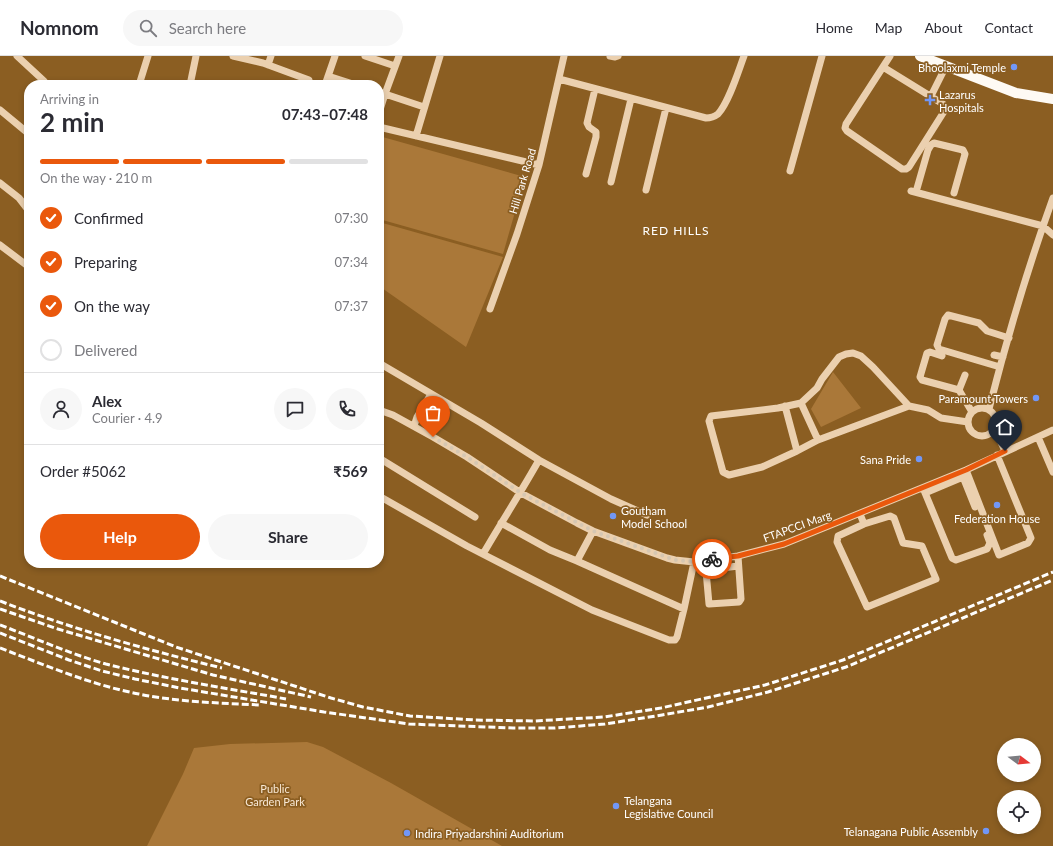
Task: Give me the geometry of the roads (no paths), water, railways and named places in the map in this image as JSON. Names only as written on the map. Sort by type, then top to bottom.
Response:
[{"type":"main road","points":[[921,56],[1016,93],[1053,99]]},
{"type":"street","points":[[17,56],[43,80]]},
{"type":"street","points":[[141,80],[148,56]]},
{"type":"street","points":[[191,80],[196,56]]},
{"type":"street","points":[[233,56],[268,65],[309,80]]},
{"type":"street","points":[[268,65],[272,56]]},
{"type":"street","points":[[327,80],[335,56]]},
{"type":"street","points":[[365,56],[394,66]]},
{"type":"street","points":[[384,89],[399,56]]},
{"type":"street","points":[[416,136],[440,56]]},
{"type":"street","name":"Hill Park Road","points":[[490,309],[517,234],[539,165],[564,56]]},
{"type":"street","points":[[610,56],[618,56]]},
{"type":"street","points":[[559,79],[666,108],[706,118],[712,118],[718,114],[724,104],[744,56]]},
{"type":"street","points":[[790,171],[822,56]]},
{"type":"street","points":[[883,67],[943,104],[945,110],[909,167],[906,169],[902,169],[847,132],[845,128],[846,124],[890,56]]},
{"type":"street","points":[[931,96],[946,66]]},
{"type":"street","points":[[328,76],[340,80]]},
{"type":"street","points":[[586,174],[596,137],[596,132],[589,127],[587,123],[595,89]]},
{"type":"street","points":[[384,95],[424,107]]},
{"type":"street","points":[[611,182],[631,99]]},
{"type":"street","points":[[646,190],[666,108]]},
{"type":"street","points":[[0,110],[24,130]]},
{"type":"street","points":[[384,128],[539,165]]},
{"type":"street","points":[[954,192],[965,154],[962,150],[934,143],[928,150],[913,191],[939,195],[1043,226],[1053,235]]},
{"type":"street","points":[[0,183],[19,198],[24,204]]},
{"type":"street","points":[[989,409],[1003,357],[1053,198]]},
{"type":"street","points":[[0,245],[24,263]]},
{"type":"street","points":[[1000,367],[939,349],[937,345],[945,319],[948,315],[979,323],[987,331],[1009,338]]},
{"type":"street","points":[[942,356],[930,352],[928,353],[920,377],[922,380],[959,390],[972,412]]},
{"type":"street","points":[[909,406],[873,367],[861,356],[852,353],[846,354],[839,358],[822,379],[817,388],[801,403],[712,416],[709,421],[723,472],[729,475],[762,467],[797,452],[818,440],[909,406],[928,410],[941,418],[968,422]]},
{"type":"street","points":[[994,354],[1003,357]]},
{"type":"street","points":[[384,366],[481,423],[539,460],[611,499],[647,515]]},
{"type":"street","points":[[959,390],[965,376]]},
{"type":"street","points":[[414,426],[417,417],[431,394]]},
{"type":"street","points":[[801,403],[818,440]]},
{"type":"street","points":[[785,406],[797,452]]},
{"type":"street","points":[[980,408],[989,409],[997,420],[995,429],[988,435],[978,436],[970,430],[968,422],[972,412],[980,408]]},
{"type":"street","name":"FTAPCCI Marg","points":[[384,412],[414,426],[467,457],[521,493],[593,531],[666,558],[694,562],[738,556],[784,544],[924,490],[963,473],[1005,451],[1053,430]]},
{"type":"street","points":[[995,429],[1005,451]]},
{"type":"street","points":[[1038,437],[1053,472]]},
{"type":"street","points":[[963,473],[999,555],[1028,543],[1031,538],[997,455]]},
{"type":"street","points":[[483,554],[521,493],[539,460]]},
{"type":"street","points":[[384,461],[475,517]]},
{"type":"street","points":[[924,490],[952,558],[956,560],[987,549],[990,543],[963,473]]},
{"type":"street","points":[[384,499],[483,554],[592,610],[669,640],[675,640],[677,637],[694,562]]},
{"type":"street","points":[[860,514],[864,524]]},
{"type":"street","points":[[890,516],[894,518],[902,542],[922,546],[936,579],[867,607],[836,542],[838,536],[864,524],[890,516]]},
{"type":"street","points":[[501,523],[550,550],[684,609]]},
{"type":"street","points":[[577,561],[593,531]]},
{"type":"street","points":[[705,560],[709,604],[739,602],[741,599],[738,556]]},
{"type":"street","points":[[706,570],[738,566]]},
{"type":"railway","points":[[0,576],[176,647],[331,698],[363,707],[410,716],[475,720],[534,721],[604,717],[661,708],[765,685],[843,660],[1053,572]]},
{"type":"railway","points":[[0,633],[69,660],[102,671],[180,688],[324,712],[409,724],[555,728],[605,724],[662,715],[708,707],[768,692],[846,667],[1053,580]]},
{"type":"railway","points":[[0,601],[55,621],[110,638],[222,668]]},
{"type":"railway","points":[[0,609],[58,629],[213,675],[311,697]]},
{"type":"railway","points":[[0,625],[66,651],[106,664],[173,679],[286,699]]},
{"type":"railway","points":[[0,648],[68,674],[121,690],[154,697],[214,703],[260,705]]},
{"type":"place","name":"Bhoolaxmi Temple","points":[[1014,67]]},
{"type":"place","name":"Lazarus Hospitals","points":[[930,100]]},
{"type":"place","name":"Paramount Towers","points":[[1036,398]]},
{"type":"place","name":"Sana Pride","points":[[919,459]]},
{"type":"place","name":"Federation House","points":[[997,505]]},
{"type":"place","name":"Goutham Model School","points":[[613,516]]},
{"type":"place","name":"Telangana Legislative Council","points":[[616,806]]},
{"type":"place","name":"Telanagana Public Assembly","points":[[986,831]]},
{"type":"place","name":"Indira Priyadarshini Auditorium","points":[[407,833]]},
{"type":"district","name":"RED HILLS","points":[[676,230]]},
{"type":"park label","name":"Public Garden Park","points":[[275,794]]}]
